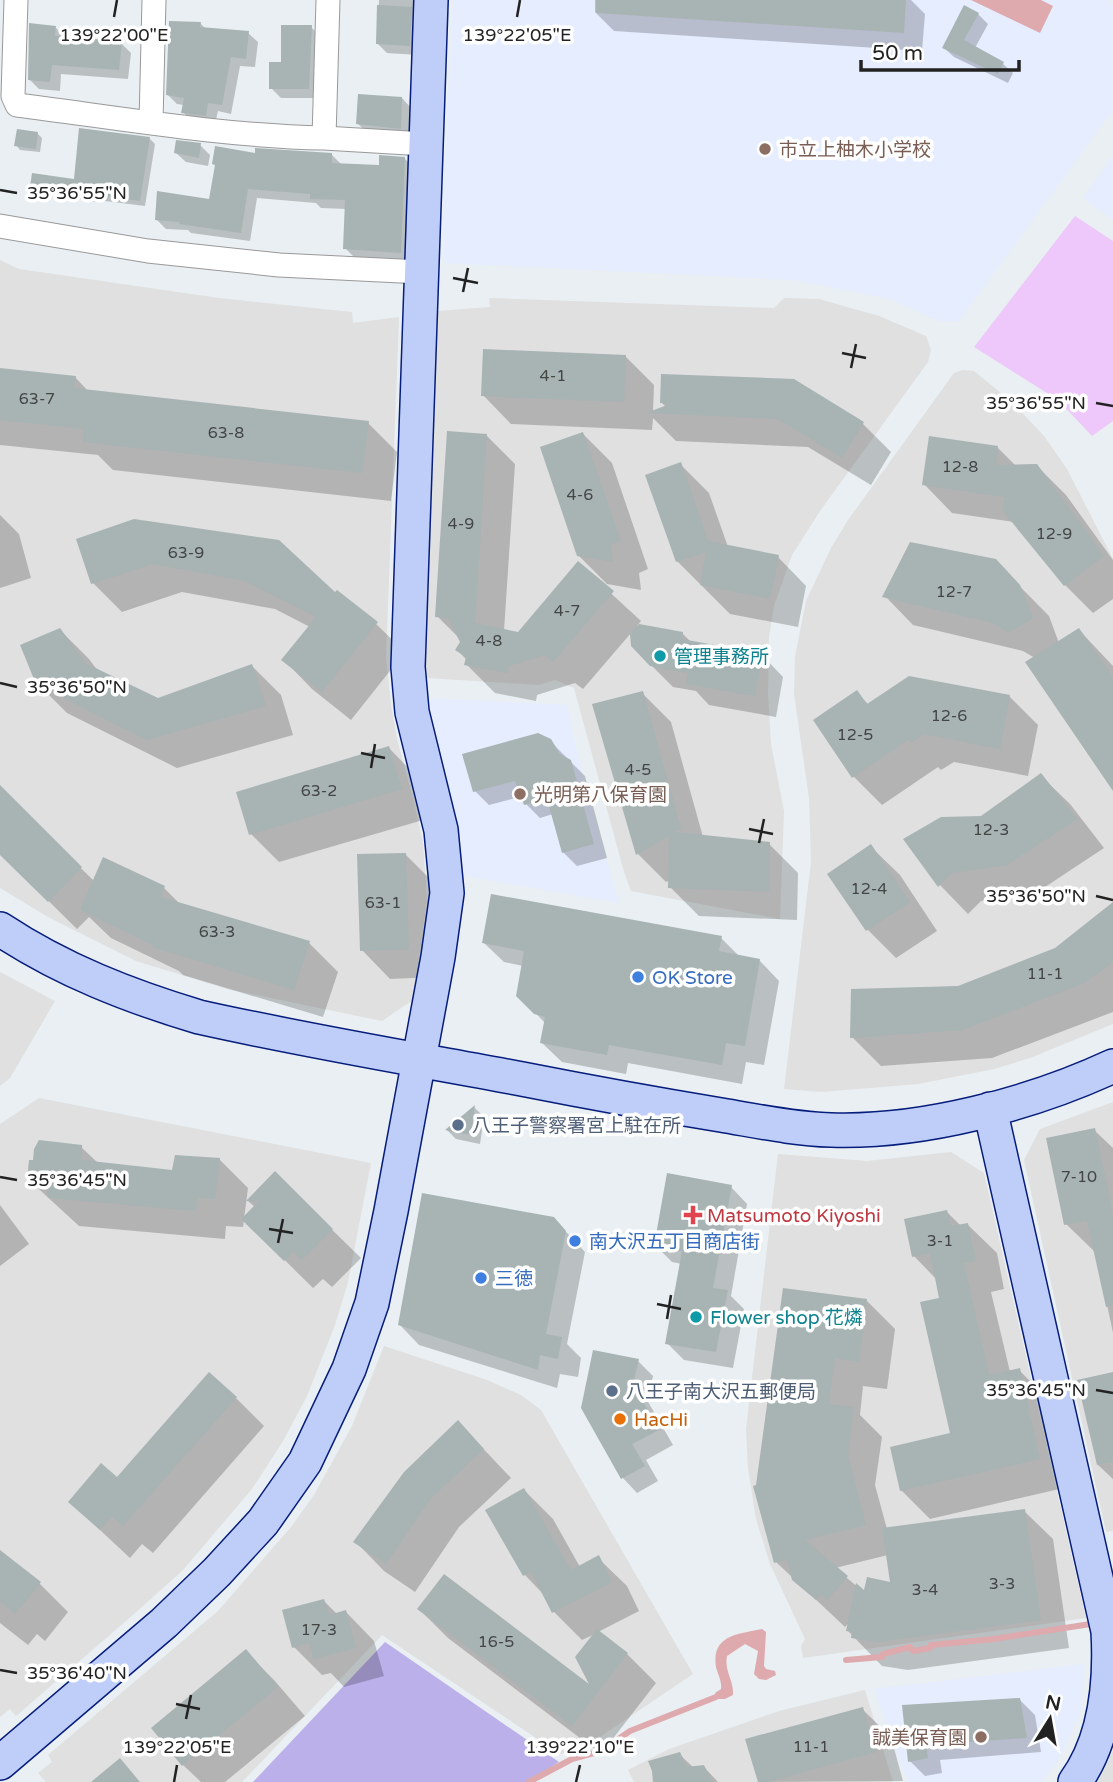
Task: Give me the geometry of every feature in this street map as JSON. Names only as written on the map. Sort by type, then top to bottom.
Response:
[{"type":"street","points":[[16,0],[13,96],[17,105],[291,137],[425,144]]},
{"type":"street","points":[[151,122],[154,0]]},
{"type":"street","points":[[324,138],[328,0]]},
{"type":"street","points":[[0,1763],[115,1667],[217,1572],[263,1522],[305,1462],[349,1370],[372,1303],[420,1060],[447,893],[441,830],[412,712],[408,667],[431,0]]},
{"type":"street","points":[[0,226],[188,255],[279,265],[421,272]]},
{"type":"street","points":[[0,929],[71,970],[144,1001],[199,1017],[658,1105],[788,1126],[832,1130],[890,1128],[990,1109],[1072,1085],[1113,1066]]},
{"type":"street","points":[[990,1109],[1108,1631],[1109,1672],[1098,1733],[1075,1782]]},
{"type":"shaded area","name":"市立上柚木小学校","points":[[453,0],[1108,0],[1113,6],[1113,110],[958,322],[941,322],[890,299],[793,280],[444,263],[444,185]]},
{"type":"shaded area","points":[[971,0],[1041,0],[1053,6],[1040,33]]},
{"type":"shaded area","points":[[1113,156],[1113,220],[1083,198]]},
{"type":"shaded area","points":[[1075,216],[1113,241],[1113,421],[1092,436],[1058,400],[974,347]]},
{"type":"shaded area","points":[[0,260],[19,269],[219,298],[352,312],[353,323],[399,317],[386,657],[397,739],[423,843],[427,900],[413,1000],[382,1021],[227,989],[136,961],[48,917],[0,888]]},
{"type":"shaded area","points":[[489,298],[774,308],[784,298],[819,299],[879,316],[926,336],[931,350],[928,362],[820,511],[792,555],[774,606],[769,637],[768,694],[771,744],[784,811],[780,919],[631,891],[574,688],[555,680],[538,685],[427,678],[425,648],[438,311],[490,307]]},
{"type":"shaded area","points":[[974,371],[1012,402],[1044,436],[1067,469],[1113,559],[1113,1024],[1030,1058],[994,1069],[918,1084],[821,1092],[784,1089],[811,862],[809,798],[794,694],[795,657],[806,601],[831,548],[848,520],[954,373]]},
{"type":"shaded area","name":"光明第八保育園","points":[[428,698],[567,705],[579,762],[619,903],[465,876],[459,827]]},
{"type":"shaded area","points":[[0,972],[55,1001],[10,1078],[0,1086]]},
{"type":"shaded area","points":[[39,1098],[371,1163],[348,1282],[335,1325],[307,1396],[283,1441],[252,1489],[183,1570],[16,1716],[10,1709],[0,1717],[0,1124]]},
{"type":"shaded area","points":[[1113,1102],[1113,1531],[1106,1532],[1024,1160],[1040,1129]]},
{"type":"shaded area","points":[[951,1152],[984,1173],[1086,1618],[803,1658],[801,1646],[805,1639],[770,1564],[756,1519],[748,1468],[746,1429],[778,1154],[867,1161]]},
{"type":"shaded area","points":[[384,1346],[487,1380],[521,1395],[541,1410],[693,1674],[585,1747],[560,1754],[382,1635],[242,1782],[46,1782],[38,1773],[52,1762],[48,1755],[218,1611],[291,1527],[314,1495],[352,1426]]},
{"type":"shaded area","points":[[762,1629],[766,1632],[764,1666],[775,1671],[776,1675],[766,1680],[759,1679],[754,1674],[758,1651],[745,1644],[727,1656],[733,1695],[717,1699],[715,1693],[721,1689],[716,1667],[718,1648],[729,1638]]},
{"type":"shaded area","points":[[385,1642],[559,1762],[528,1782],[253,1782]]},
{"type":"shaded area","name":"誠美保育園","points":[[1084,1664],[1080,1715],[1059,1760],[1041,1782],[908,1782],[874,1689]]},
{"type":"shaded area","points":[[865,1690],[893,1782],[634,1782],[628,1770],[669,1749],[779,1711]]},
{"type":"shaded area","points":[[1113,1750],[1113,1782],[1097,1782],[1104,1770]]},
{"type":"building","points":[[596,0],[906,0],[904,33],[596,13]]},
{"type":"building","points":[[377,5],[412,7],[410,46],[376,44]]},
{"type":"building","points":[[964,5],[979,13],[964,40],[1004,62],[998,74],[942,48]]},
{"type":"building","points":[[169,21],[201,22],[200,27],[249,31],[246,59],[231,57],[222,105],[208,103],[206,116],[181,113],[184,98],[166,95]]},
{"type":"building","points":[[29,23],[56,26],[55,36],[122,41],[119,70],[52,65],[50,82],[28,80]]},
{"type":"building","points":[[281,25],[312,25],[309,89],[269,89],[269,62],[281,62]]},
{"type":"building","points":[[358,94],[402,97],[401,129],[356,124]]},
{"type":"building","points":[[79,128],[150,137],[140,201],[92,195],[91,198],[30,187],[32,173],[74,179]]},
{"type":"building","points":[[17,129],[38,132],[36,149],[14,146]]},
{"type":"building","points":[[176,140],[201,143],[199,158],[174,153]]},
{"type":"building","points":[[215,146],[255,153],[255,148],[332,153],[332,163],[379,165],[379,155],[405,157],[401,253],[343,249],[345,200],[310,199],[310,194],[248,189],[241,233],[155,220],[157,191],[209,199],[215,165],[212,164]]},
{"type":"building","points":[[483,349],[626,355],[624,402],[481,396]]},
{"type":"building","points":[[0,368],[76,376],[74,388],[369,421],[362,473],[83,442],[84,429],[0,420]]},
{"type":"building","points":[[661,374],[794,379],[864,422],[842,458],[778,419],[646,413],[670,404],[660,403]]},
{"type":"building","points":[[447,431],[487,434],[475,623],[518,632],[578,561],[614,591],[553,662],[545,655],[509,666],[508,673],[464,665],[466,657],[455,650],[460,642],[448,618],[435,617]]},
{"type":"building","points":[[583,432],[621,541],[611,544],[613,562],[577,556],[540,447]]},
{"type":"building","points":[[929,436],[998,446],[996,465],[1037,464],[1104,556],[1064,586],[1002,510],[1005,497],[922,485]]},
{"type":"building","points":[[681,462],[708,541],[779,555],[770,599],[700,585],[706,552],[676,562],[645,475]]},
{"type":"building","points":[[134,519],[279,540],[335,592],[337,590],[378,622],[322,692],[281,660],[316,617],[245,581],[153,564],[91,584],[76,539]]},
{"type":"building","points":[[910,542],[996,559],[1020,585],[1033,618],[1009,633],[993,623],[882,597]]},
{"type":"building","points":[[639,624],[683,632],[682,639],[763,654],[755,696],[686,684],[688,673],[650,666],[631,646],[630,634]]},
{"type":"building","points":[[60,628],[85,663],[158,698],[252,664],[266,706],[147,740],[36,684],[20,645]]},
{"type":"building","points":[[1079,628],[1113,677],[1113,791],[1025,662]]},
{"type":"building","points":[[909,676],[1010,695],[1000,749],[924,734],[911,743],[909,739],[852,778],[813,720],[857,690],[867,704]]},
{"type":"building","points":[[643,691],[681,829],[675,832],[770,842],[769,892],[668,888],[669,836],[636,855],[592,704]]},
{"type":"building","points":[[538,733],[551,739],[560,754],[571,760],[594,844],[562,853],[547,799],[524,805],[515,781],[473,792],[462,754]]},
{"type":"building","points":[[389,746],[402,789],[249,835],[236,792]]},
{"type":"building","points":[[1041,773],[1077,819],[1007,865],[952,873],[938,887],[903,839],[941,817],[981,816]]},
{"type":"building","points":[[0,785],[82,867],[48,902],[0,855]]},
{"type":"building","points":[[871,844],[910,902],[866,931],[827,874]]},
{"type":"building","points":[[406,853],[409,949],[360,951],[357,854]]},
{"type":"building","points":[[103,857],[165,886],[161,897],[310,941],[294,990],[152,947],[153,945],[80,910]]},
{"type":"building","name":"OK Store","points":[[491,894],[722,936],[719,951],[760,959],[745,1046],[726,1043],[722,1065],[609,1045],[607,1055],[540,1043],[545,1017],[534,1014],[516,996],[524,951],[482,943]]},
{"type":"building","points":[[1113,902],[1113,962],[1084,983],[963,1030],[850,1038],[851,989],[958,986],[1055,948]]},
{"type":"building","points":[[475,1105],[471,1135],[445,1130]]},
{"type":"building","points":[[1095,1128],[1113,1214],[1113,1306],[1106,1307],[1087,1221],[1064,1225],[1046,1138]]},
{"type":"building","points":[[39,1140],[82,1145],[82,1160],[172,1170],[175,1155],[220,1158],[215,1199],[198,1198],[196,1211],[48,1198],[46,1182],[27,1180],[29,1160],[33,1160],[34,1149]]},
{"type":"building","points":[[275,1171],[333,1229],[302,1260],[293,1251],[284,1261],[241,1219],[259,1201],[246,1201]]},
{"type":"building","points":[[667,1173],[732,1185],[713,1288],[728,1290],[716,1352],[665,1344],[682,1251],[654,1246]]},
{"type":"building","name":"三徳","points":[[422,1193],[554,1217],[566,1231],[546,1334],[562,1337],[558,1359],[540,1355],[538,1370],[398,1325]]},
{"type":"building","points":[[947,1210],[951,1226],[968,1223],[976,1261],[964,1263],[989,1375],[1020,1368],[1040,1459],[900,1491],[890,1447],[950,1433],[920,1302],[939,1298],[930,1253],[912,1257],[904,1219]]},
{"type":"building","points":[[783,1288],[867,1299],[859,1362],[835,1358],[829,1404],[854,1407],[848,1455],[866,1525],[805,1540],[848,1576],[827,1600],[821,1594],[816,1600],[792,1580],[787,1559],[774,1563],[753,1486],[756,1485]]},
{"type":"building","name":"HacHi","points":[[593,1350],[639,1359],[633,1384],[659,1430],[632,1444],[645,1466],[621,1479],[581,1408]]},
{"type":"building","points":[[209,1372],[237,1397],[123,1526],[112,1516],[100,1530],[68,1502],[101,1463],[117,1477]]},
{"type":"building","points":[[1113,1372],[1113,1462],[1097,1465],[1077,1380]]},
{"type":"building","points":[[458,1420],[484,1449],[431,1498],[386,1564],[353,1542],[404,1472]]},
{"type":"building","points":[[524,1488],[571,1570],[599,1555],[612,1582],[552,1613],[531,1572],[523,1576],[485,1510]]},
{"type":"building","points":[[1025,1509],[1041,1620],[878,1642],[851,1638],[852,1632],[846,1631],[856,1583],[864,1590],[867,1577],[890,1582],[882,1528]]},
{"type":"building","points":[[0,1550],[41,1582],[15,1614],[0,1601]]},
{"type":"building","points":[[444,1574],[589,1684],[575,1657],[597,1629],[628,1653],[572,1726],[417,1609]]},
{"type":"building","points":[[324,1599],[329,1615],[346,1610],[356,1648],[314,1659],[309,1643],[292,1648],[282,1610]]},
{"type":"building","points":[[246,1649],[278,1687],[182,1766],[151,1728]]},
{"type":"building","points":[[1020,1698],[1027,1738],[926,1745],[928,1758],[908,1762],[902,1705]]},
{"type":"building","points":[[863,1707],[876,1752],[768,1782],[758,1782],[745,1739]]},
{"type":"building","points":[[680,1752],[687,1767],[704,1765],[712,1782],[653,1782],[648,1761]]},
{"type":"building","points":[[120,1758],[140,1782],[91,1782]]},
{"type":"waterway","points":[[846,1660],[882,1657],[883,1654],[910,1647],[913,1651],[930,1648],[931,1645],[994,1639],[1097,1623]]},
{"type":"waterway","points":[[529,1782],[572,1759],[601,1751],[630,1731],[716,1697]]},
{"type":"place","name":"市立上柚木小学校","points":[[765,149]]},
{"type":"place","name":"管理事務所","points":[[660,656]]},
{"type":"place","name":"光明第八保育園","points":[[520,794]]},
{"type":"place","name":"OK Store","points":[[638,977]]},
{"type":"place","name":"八王子警察署宮上駐在所","points":[[458,1125]]},
{"type":"place","name":"Matsumoto Kiyoshi","points":[[693,1215]]},
{"type":"place","name":"南大沢五丁目商店街","points":[[575,1241]]},
{"type":"place","name":"三徳","points":[[481,1278]]},
{"type":"place","name":"Flower shop 花燐","points":[[696,1317]]},
{"type":"place","name":"八王子南大沢五郵便局","points":[[612,1391]]},
{"type":"place","name":"HacHi","points":[[620,1419]]},
{"type":"place","name":"誠美保育園","points":[[981,1737]]}]
